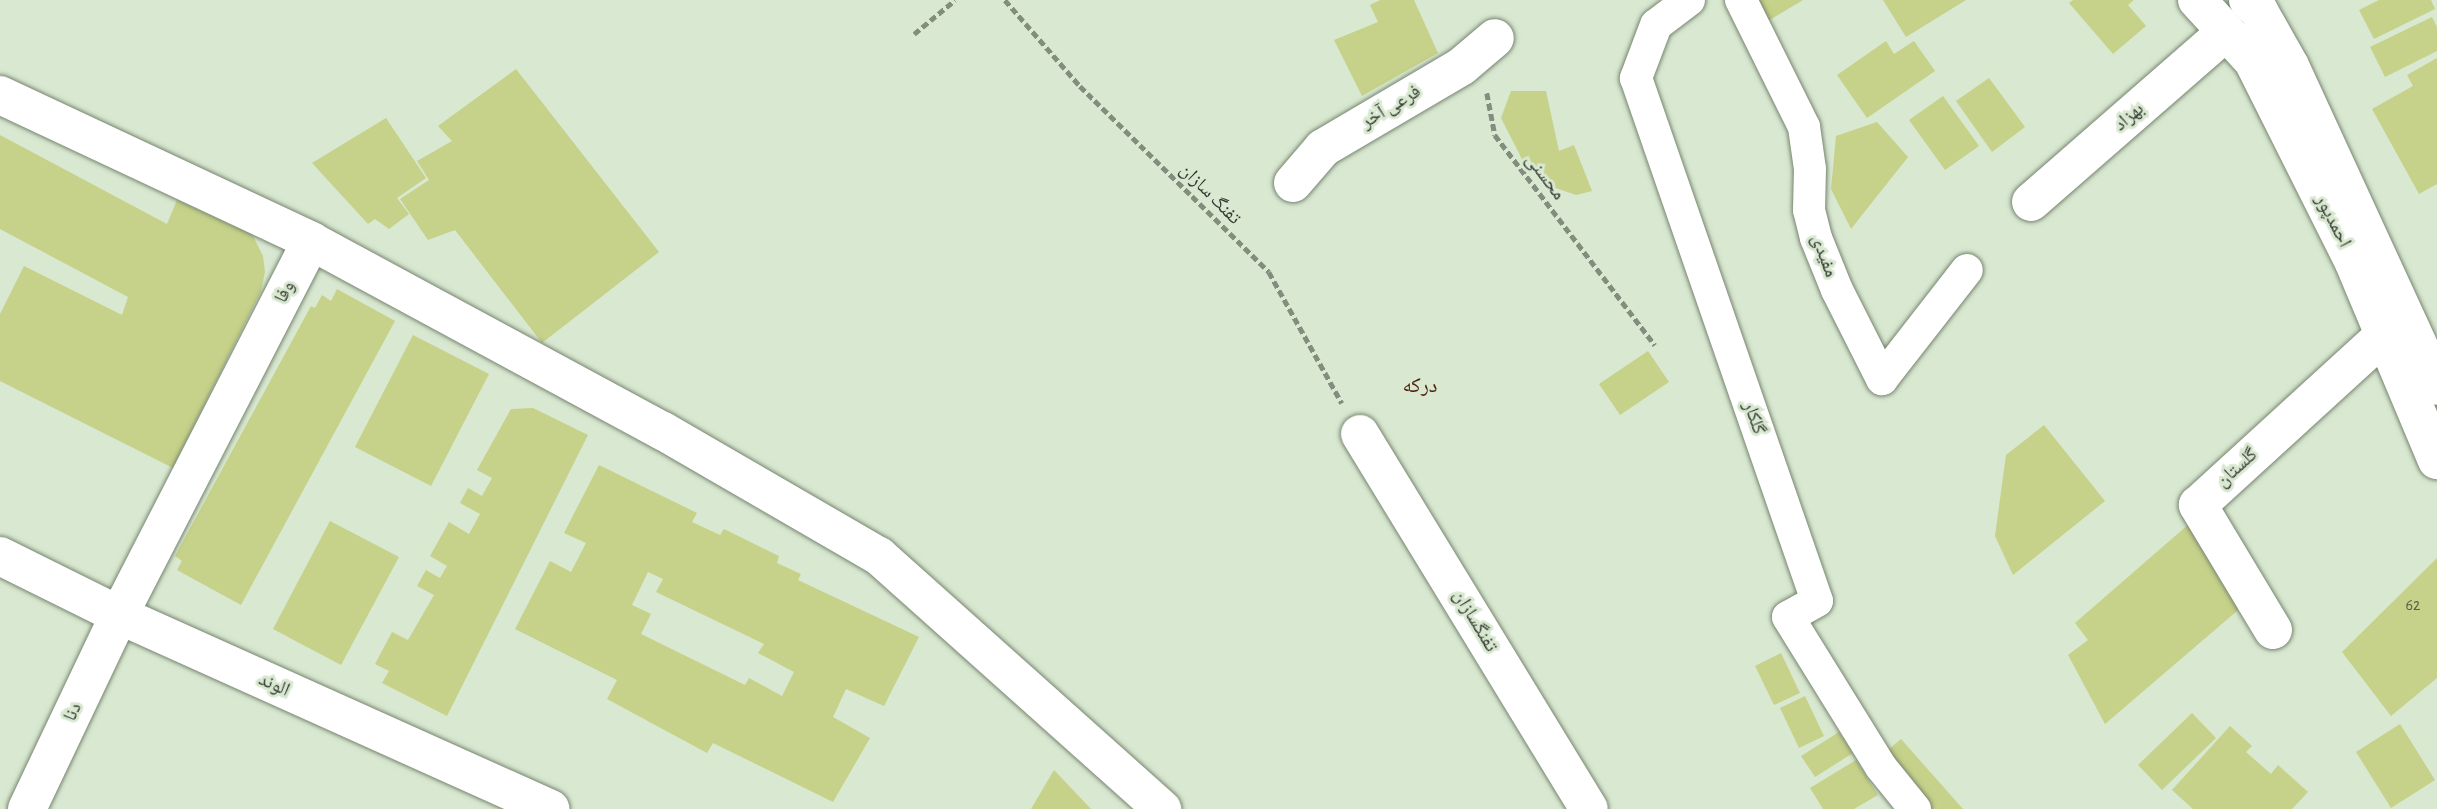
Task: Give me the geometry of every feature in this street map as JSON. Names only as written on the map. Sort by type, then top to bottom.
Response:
[{"type":"street","name":"گلکار","points":[[1689,0],[1656,25],[1636,78],[1817,601],[1788,617],[1881,767],[1915,809]]},
{"type":"street","name":"مفیدی","points":[[1741,0],[1804,127],[1810,169],[1810,210],[1816,238],[1837,290],[1882,379],[1967,270]]},
{"type":"street","name":"احمدپور","points":[[2197,0],[2253,61],[2354,263],[2437,386]]},
{"type":"street","name":"احمدپور","points":[[2248,0],[2259,11],[2290,66],[2397,329],[2437,460]]},
{"type":"street","name":"بهزاد","points":[[2031,202],[2227,32]]},
{"type":"street","name":"فرعی آخر","points":[[1293,183],[1323,148],[1462,66],[1494,38]]},
{"type":"street","points":[[0,94],[311,241],[663,431],[879,556],[1162,809]]},
{"type":"street","name":"وفا","points":[[119,615],[311,241]]},
{"type":"street","name":"گلستان","points":[[2273,630],[2198,505],[2397,329]]},
{"type":"street","name":"تفنگسازان","points":[[1360,434],[1589,809]]},
{"type":"street","name":"الوند","points":[[0,556],[119,615],[550,809]]},
{"type":"street","name":"دنا","points":[[27,809],[119,615]]},
{"type":"path","points":[[914,34],[955,0]]},
{"type":"path","name":"تفنگ سازان","points":[[1005,0],[1080,86],[1269,272],[1360,434]]},
{"type":"path","name":"محسنی","points":[[1494,38],[1486,98],[1495,135],[1655,345]]},
{"type":"building","points":[[1380,0],[1414,0],[1438,53],[1362,96],[1334,40],[1378,22],[1370,5]]},
{"type":"building","points":[[1749,0],[1803,0],[1763,24]]},
{"type":"building","points":[[1883,0],[1966,0],[1906,37]]},
{"type":"building","points":[[2073,0],[2134,0],[2128,5],[2146,26],[2113,54],[2069,3]]},
{"type":"building","points":[[2379,0],[2431,0],[2435,9],[2374,39],[2359,10]]},
{"type":"building","points":[[2432,17],[2437,27],[2437,51],[2385,77],[2370,47]]},
{"type":"building","points":[[1886,41],[1894,54],[1914,41],[1935,71],[1867,118],[1837,75]]},
{"type":"building","points":[[2437,58],[2437,184],[2419,194],[2372,109],[2413,86],[2407,75]]},
{"type":"building","points":[[516,69],[659,252],[542,343],[455,230],[428,240],[400,199],[429,180],[417,161],[452,141],[438,126]]},
{"type":"building","points":[[1989,78],[2025,127],[1992,152],[1956,101]]},
{"type":"building","points":[[1511,91],[1546,91],[1559,151],[1574,145],[1592,191],[1576,195],[1550,186],[1541,166],[1527,169],[1501,118]]},
{"type":"building","points":[[1943,96],[1979,146],[1945,170],[1909,120]]},
{"type":"building","points":[[386,118],[426,178],[397,198],[409,214],[389,229],[375,219],[368,224],[312,163]]},
{"type":"building","points":[[1877,122],[1908,157],[1851,229],[1831,189],[1836,136]]},
{"type":"building","points":[[0,135],[167,224],[177,200],[252,234],[263,256],[265,272],[261,291],[173,468],[0,381],[0,314],[24,266],[122,315],[128,297],[0,229]]},
{"type":"building","points":[[337,289],[395,321],[241,605],[177,570],[182,561],[175,556],[311,306],[315,308],[322,295],[331,301]]},
{"type":"building","points":[[413,335],[489,374],[431,486],[355,447]]},
{"type":"building","points":[[1648,351],[1669,382],[1620,415],[1599,384]]},
{"type":"building","points":[[533,408],[588,435],[447,716],[382,683],[389,671],[375,664],[392,632],[408,640],[434,595],[417,586],[426,570],[440,578],[447,566],[430,556],[449,522],[469,534],[480,514],[460,503],[468,488],[482,496],[492,478],[477,470],[511,409]]},
{"type":"building","points":[[2044,425],[2105,501],[2013,575],[1995,536],[2006,455]]},
{"type":"building","points":[[599,465],[697,513],[692,522],[720,535],[724,529],[779,556],[777,563],[801,574],[798,580],[919,637],[884,706],[846,689],[833,717],[870,738],[833,802],[713,743],[707,753],[607,699],[617,680],[515,629],[550,561],[571,572],[586,543],[564,533]],"holes":[[[648,572],[663,579],[656,592],[764,644],[758,653],[794,672],[782,696],[749,678],[745,685],[641,634],[651,614],[632,605]]]},
{"type":"building","points":[[2197,517],[2251,599],[2105,724],[2068,655],[2088,640],[2075,623]]},
{"type":"building","points":[[330,521],[399,557],[341,665],[273,629]]},
{"type":"building","points":[[2437,558],[2437,678],[2391,716],[2342,652]]},
{"type":"building","points":[[1781,653],[1800,693],[1774,705],[1755,666]]},
{"type":"building","points":[[1805,696],[1824,736],[1799,748],[1780,708]]},
{"type":"building","points":[[2192,713],[2216,738],[2162,790],[2138,765]]},
{"type":"building","points":[[2400,724],[2435,780],[2391,808],[2356,752]]},
{"type":"building","points":[[2230,726],[2252,746],[2246,752],[2271,774],[2278,765],[2308,792],[2292,809],[2193,809],[2172,790]]},
{"type":"building","points":[[1839,732],[1853,753],[1815,777],[1801,756]]},
{"type":"building","points":[[1901,739],[1963,809],[1926,809],[1880,757]]},
{"type":"building","points":[[1856,760],[1878,795],[1854,809],[1823,809],[1810,788]]},
{"type":"building","points":[[1054,770],[1091,809],[1031,809]]},
{"type":"district","name":"درکه","points":[[1420,386]]}]
